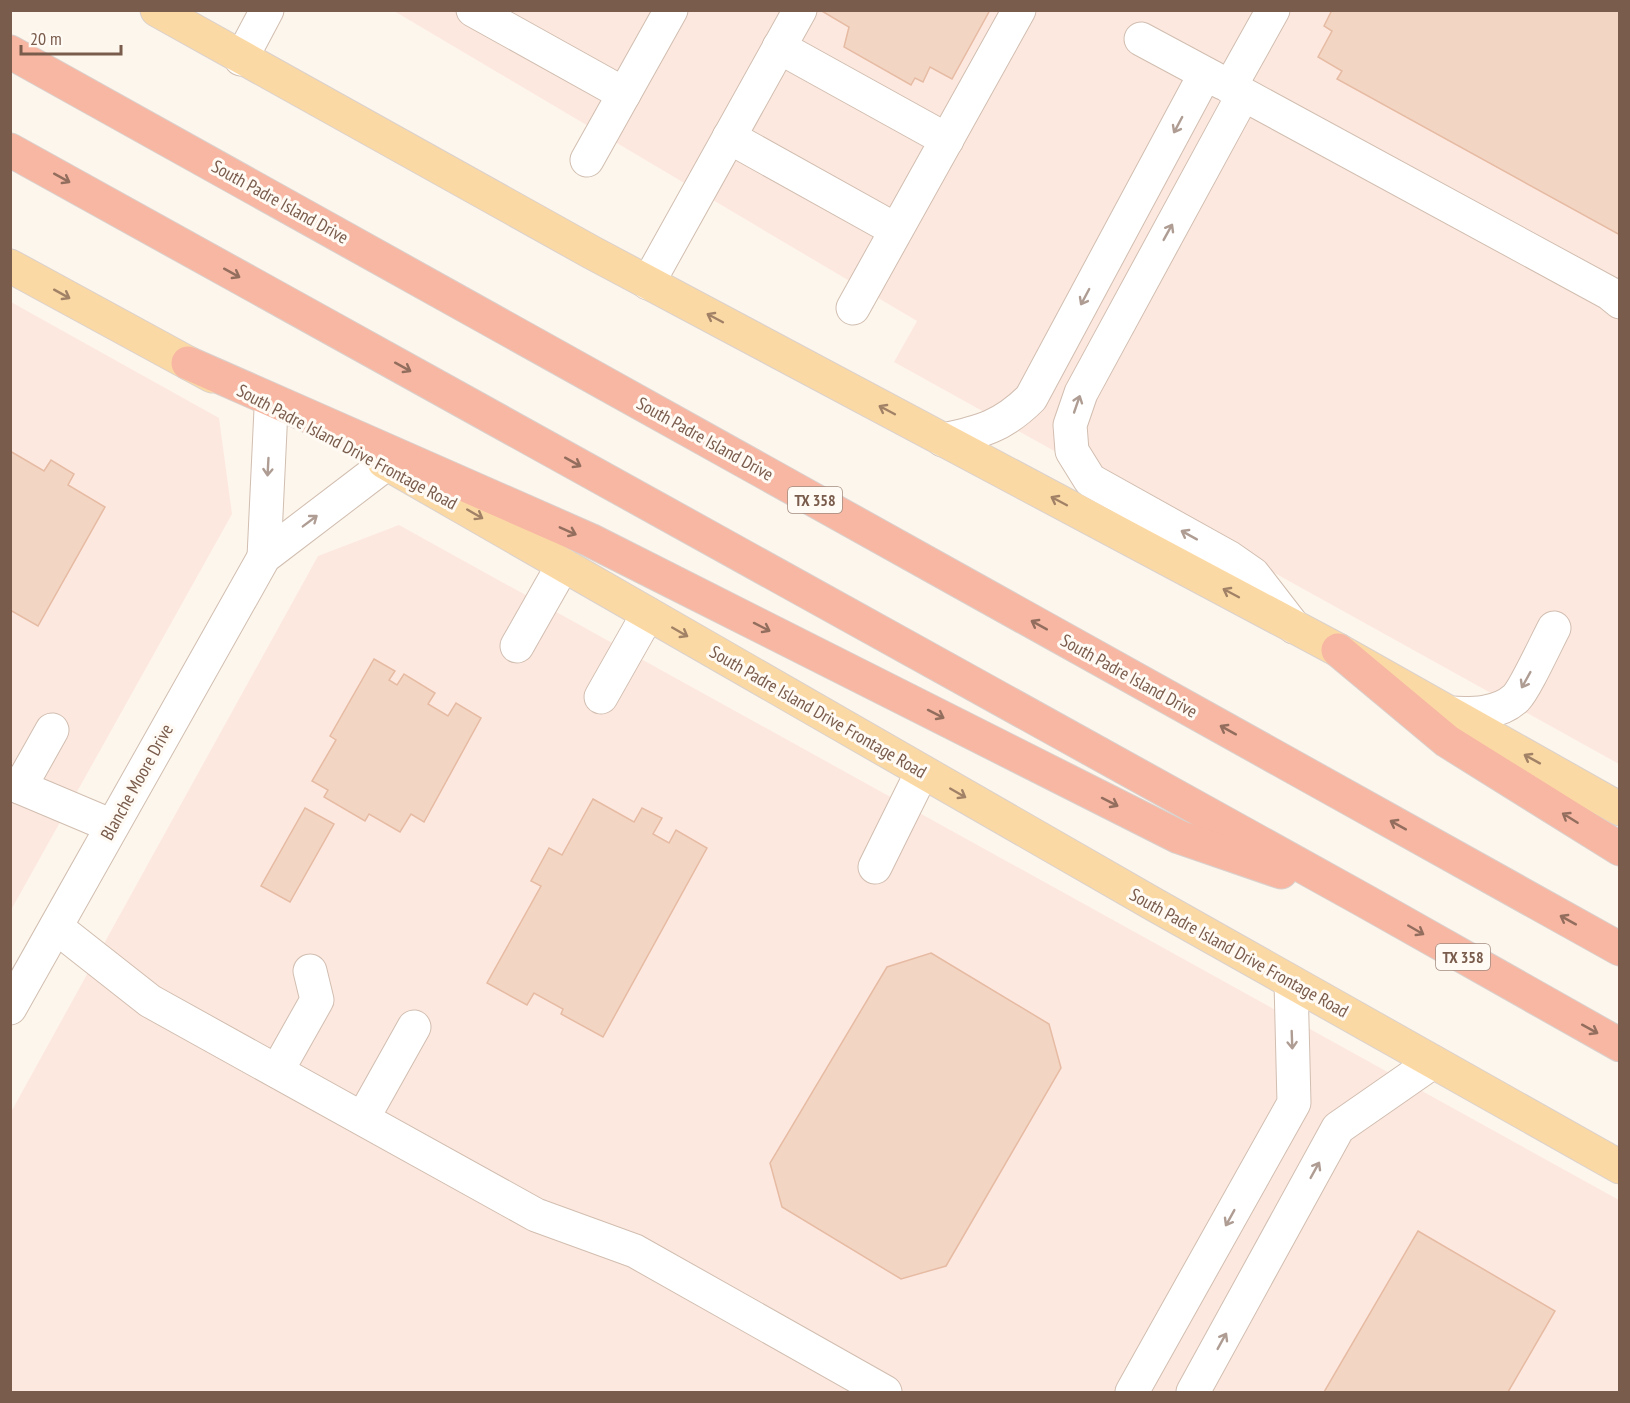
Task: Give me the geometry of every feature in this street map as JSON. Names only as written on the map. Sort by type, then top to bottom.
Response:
[{"type":"highway","name":"South Padre Island Drive","points":[[10,52],[1620,949]]},
{"type":"highway","name":"TX 358","points":[[10,150],[1365,901],[1620,1045]]},
{"type":"highway","points":[[188,363],[590,540],[1179,837],[1365,901]]},
{"type":"highway","points":[[1338,650],[1447,741],[1620,849]]},
{"type":"main road","points":[[156,10],[241,60],[648,283],[1338,650],[1620,809]]},
{"type":"main road","name":"South Padre Island Drive Frontage Road","points":[[10,266],[271,409],[386,464],[922,772],[1620,1167]]},
{"type":"street","points":[[241,60],[267,10]]},
{"type":"street","points":[[473,10],[624,94]]},
{"type":"street","points":[[587,160],[671,10]]},
{"type":"street","points":[[648,283],[800,10]]},
{"type":"street","points":[[853,308],[1019,10]]},
{"type":"street","points":[[943,440],[996,426],[1017,413],[1031,398],[1273,10]]},
{"type":"street","points":[[1141,39],[1609,293],[1620,302]]},
{"type":"street","points":[[779,47],[947,140]]},
{"type":"street","points":[[1226,85],[1081,393],[1070,425],[1072,451],[1090,480],[1230,558],[1253,574],[1294,627]]},
{"type":"street","points":[[729,137],[897,230]]},
{"type":"street","name":"Blanche Moore Drive","points":[[264,556],[271,409]]},
{"type":"street","name":"Blanche Moore Drive","points":[[10,1008],[264,556],[386,464]]},
{"type":"street","points":[[517,646],[564,565]]},
{"type":"street","points":[[601,697],[648,614]]},
{"type":"street","points":[[1449,713],[1476,714],[1500,707],[1516,698],[1554,628]]},
{"type":"street","points":[[52,730],[15,785],[112,826]]},
{"type":"street","points":[[875,867],[922,772]]},
{"type":"street","points":[[56,927],[150,1001],[536,1215],[635,1251],[885,1392]]},
{"type":"street","points":[[277,1071],[317,1000],[310,970]]},
{"type":"street","points":[[1132,1392],[1294,1103],[1291,982]]},
{"type":"street","points":[[363,1118],[414,1027]]},
{"type":"street","points":[[1193,1392],[1338,1128],[1433,1062]]},
{"type":"shaded area","points":[[394,11],[1619,11],[1619,764],[894,362],[917,321]]},
{"type":"shaded area","points":[[11,302],[219,418],[232,514],[11,910]]},
{"type":"shaded area","points":[[399,525],[1619,1200],[1619,1392],[11,1392],[11,1112],[318,556]]},
{"type":"building","points":[[820,10],[990,10],[952,79],[930,67],[923,82],[915,78],[911,85],[844,47],[849,27]]},
{"type":"building","points":[[1332,10],[1620,10],[1620,235],[1337,79],[1342,71],[1318,57],[1332,31],[1324,26]]},
{"type":"building","points":[[10,451],[44,471],[51,460],[74,474],[68,485],[105,507],[38,626],[10,610]]},
{"type":"building","points":[[374,659],[395,671],[389,680],[397,685],[404,674],[435,693],[428,704],[448,716],[456,703],[481,718],[424,822],[411,814],[400,832],[369,814],[365,821],[324,797],[328,790],[312,781],[336,740],[330,736]]},
{"type":"building","points":[[593,799],[634,822],[642,808],[662,818],[653,834],[669,843],[676,830],[707,848],[603,1037],[561,1014],[563,1009],[534,993],[527,1005],[487,983],[541,886],[531,881],[549,848],[562,855]]},
{"type":"building","points":[[305,808],[334,824],[290,902],[261,886]]},
{"type":"building","points":[[931,953],[1049,1024],[1061,1068],[946,1266],[901,1279],[782,1207],[770,1163],[887,967]]},
{"type":"building","points":[[1418,1231],[1555,1311],[1508,1392],[1324,1392]]}]
